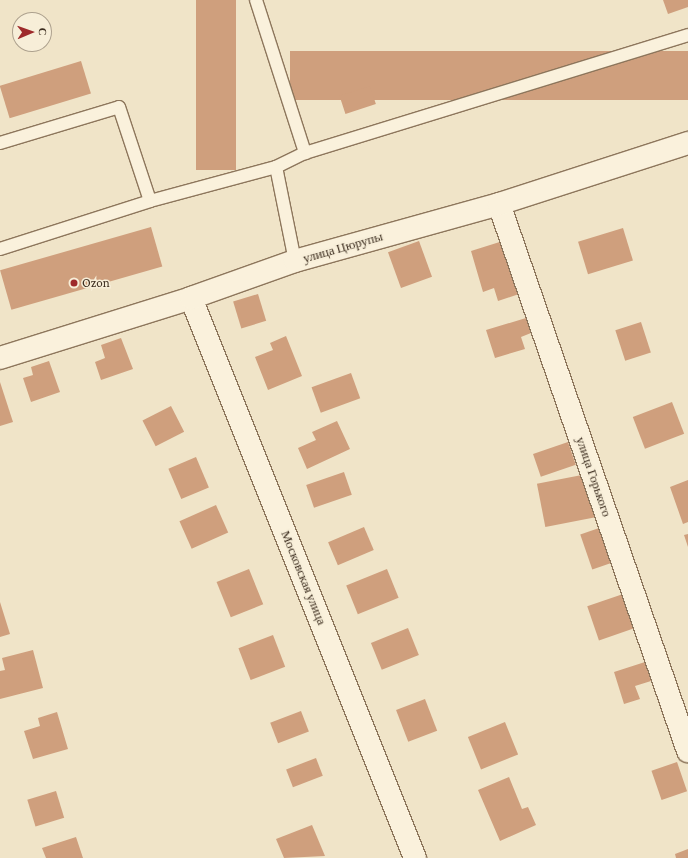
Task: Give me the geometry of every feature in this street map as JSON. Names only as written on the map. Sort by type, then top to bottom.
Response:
[{"type":"street","name":"улица Цюрупы","points":[[0,358],[191,298],[295,261],[499,204],[688,143]]},
{"type":"street","name":"улица Горького","points":[[499,204],[688,751]]},
{"type":"street","name":"Московская улица","points":[[191,298],[415,858]]},
{"type":"lane","points":[[256,0],[305,153]]},
{"type":"lane","points":[[0,248],[150,201],[276,167],[305,153],[688,34]]},
{"type":"lane","points":[[0,143],[119,107],[150,201]]},
{"type":"lane","points":[[276,167],[295,261]]},
{"type":"building","points":[[196,0],[236,0],[236,170],[196,170]]},
{"type":"building","points":[[663,0],[688,0],[688,7],[668,14]]},
{"type":"building","points":[[290,51],[688,51],[688,100],[290,100]]},
{"type":"building","points":[[81,61],[91,94],[10,118],[0,86]]},
{"type":"building","points":[[370,86],[376,104],[345,114],[340,96]]},
{"type":"building","points":[[151,227],[162,266],[11,310],[0,270]]},
{"type":"building","points":[[623,228],[633,261],[588,274],[578,242]]},
{"type":"building","points":[[506,240],[522,293],[498,301],[494,288],[483,292],[471,251]]},
{"type":"building","points":[[419,241],[432,277],[401,288],[388,252]]},
{"type":"building","points":[[258,294],[266,321],[241,328],[233,302]]},
{"type":"building","points":[[526,318],[531,333],[521,337],[525,349],[495,358],[486,330]]},
{"type":"building","points":[[641,322],[651,352],[625,361],[615,330]]},
{"type":"building","points":[[286,336],[302,376],[268,390],[255,357],[273,350],[270,343]]},
{"type":"building","points":[[121,338],[133,369],[101,380],[95,362],[105,358],[101,345]]},
{"type":"building","points":[[49,361],[60,392],[31,402],[23,378],[33,375],[31,367]]},
{"type":"building","points":[[351,373],[360,398],[321,413],[312,387]]},
{"type":"building","points":[[0,382],[13,422],[0,426]]},
{"type":"building","points":[[672,402],[684,434],[645,449],[633,417]]},
{"type":"building","points":[[171,406],[184,432],[156,446],[142,421]]},
{"type":"building","points":[[337,421],[350,449],[307,469],[298,448],[316,440],[312,432]]},
{"type":"building","points":[[568,442],[576,465],[541,477],[533,454]]},
{"type":"building","points":[[196,457],[209,487],[181,499],[168,469]]},
{"type":"building","points":[[344,472],[352,495],[314,508],[306,485]]},
{"type":"building","points":[[587,474],[595,517],[545,527],[537,484]]},
{"type":"building","points":[[688,480],[688,522],[683,524],[670,487]]},
{"type":"building","points":[[216,505],[228,532],[192,549],[179,521]]},
{"type":"building","points":[[364,527],[374,550],[338,565],[328,542]]},
{"type":"building","points":[[602,527],[614,562],[592,569],[580,534]]},
{"type":"building","points":[[688,534],[688,547],[684,535]]},
{"type":"building","points":[[249,569],[263,604],[231,617],[217,582]]},
{"type":"building","points":[[387,569],[399,598],[358,614],[346,585]]},
{"type":"building","points":[[626,593],[638,627],[599,640],[587,606]]},
{"type":"building","points":[[0,602],[10,634],[0,637]]},
{"type":"building","points":[[408,628],[419,655],[382,670],[371,643]]},
{"type":"building","points":[[273,635],[285,667],[251,680],[238,648]]},
{"type":"building","points":[[33,650],[43,688],[0,699],[0,671],[5,670],[2,658]]},
{"type":"building","points":[[645,662],[651,681],[635,686],[640,699],[624,704],[614,672]]},
{"type":"building","points":[[425,699],[437,731],[408,742],[396,710]]},
{"type":"building","points":[[301,711],[309,732],[278,743],[270,723]]},
{"type":"building","points":[[57,712],[68,749],[33,759],[24,731],[40,726],[38,718]]},
{"type":"building","points":[[505,722],[518,754],[481,769],[468,737]]},
{"type":"building","points":[[316,758],[323,776],[293,787],[286,769]]},
{"type":"building","points":[[677,762],[687,791],[662,800],[651,771]]},
{"type":"building","points":[[509,777],[522,809],[528,807],[536,825],[500,841],[478,790]]},
{"type":"building","points":[[56,791],[64,818],[35,827],[27,800]]},
{"type":"building","points":[[312,825],[325,856],[284,858],[276,839]]},
{"type":"building","points":[[76,837],[83,858],[46,858],[42,848]]},
{"type":"building","points":[[688,849],[688,858],[676,858],[675,854]]},
{"type":"place","name":"Ozon","points":[[74,283]]}]
